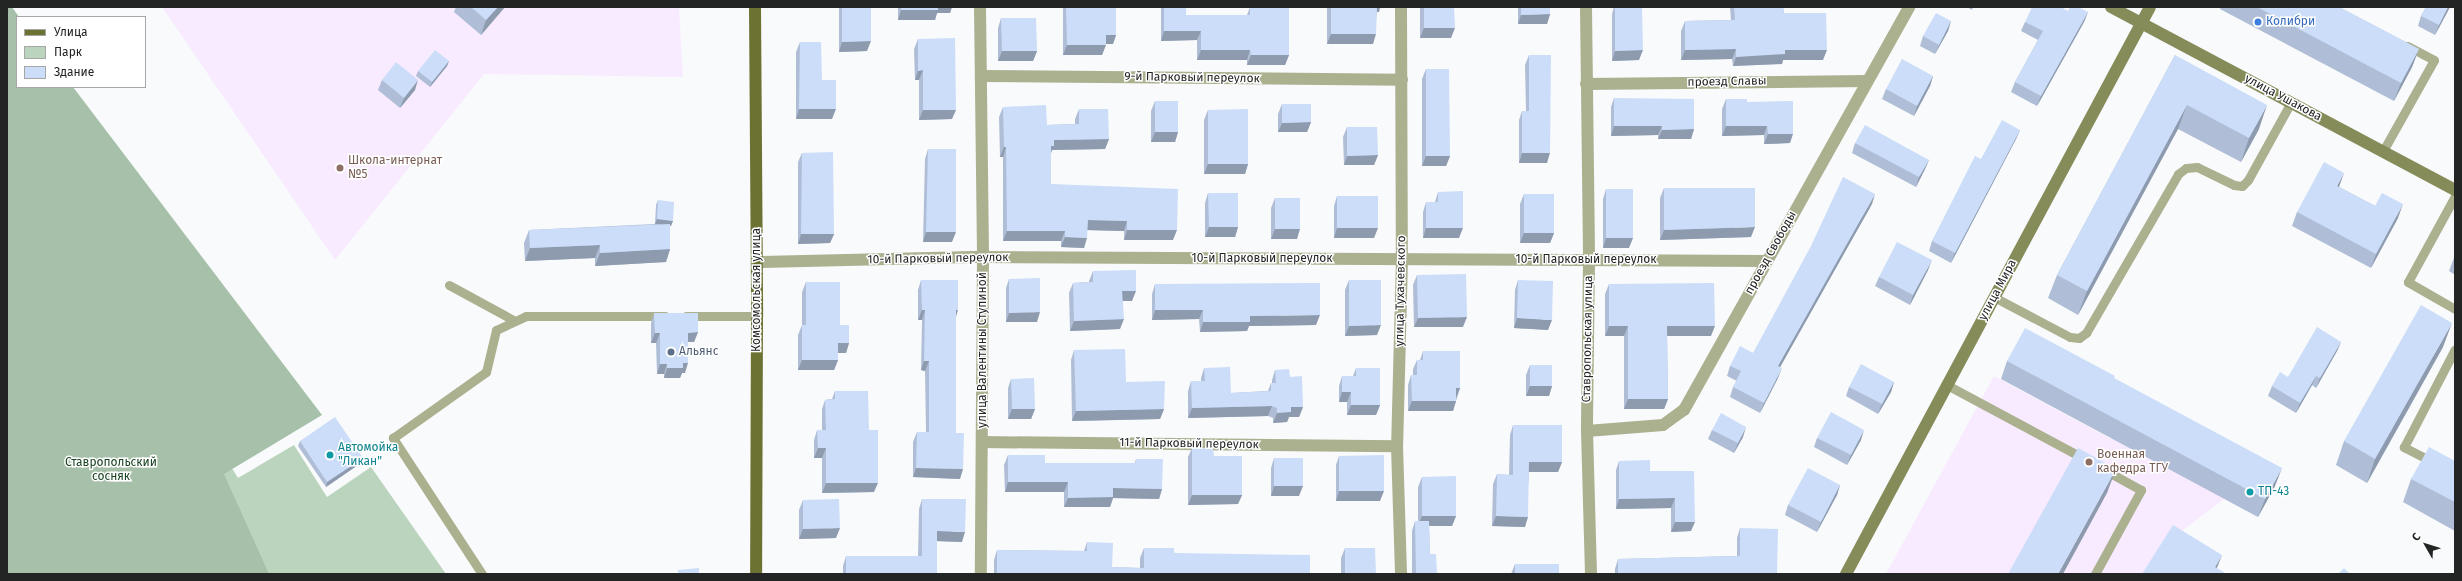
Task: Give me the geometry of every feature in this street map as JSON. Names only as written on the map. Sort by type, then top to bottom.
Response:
[{"type":"main road","points":[[749,7],[755,37]]},
{"type":"main road","name":"Комсомольская улица","points":[[754,7],[758,316],[756,574]]},
{"type":"main road","name":"улица Ушакова","points":[[2110,7],[2455,190]]},
{"type":"main road","name":"улица Мира","points":[[1846,574],[2150,7]]},
{"type":"street","name":"улица Валентины Ступиной","points":[[980,7],[983,257],[980,574]]},
{"type":"street","name":"улица Тухачевского","points":[[1401,7],[1402,260],[1397,446],[1401,574]]},
{"type":"street","name":"Ставропольская улица","points":[[1586,7],[1589,260],[1587,431],[1591,574]]},
{"type":"street","name":"проезд Свободы","points":[[1587,431],[1664,425],[1684,410],[1909,7]]},
{"type":"street","name":"9-й Парковый переулок","points":[[982,76],[1402,80]]},
{"type":"street","name":"проезд Славы","points":[[1586,84],[1867,81]]},
{"type":"street","name":"10-й Парковый переулок","points":[[757,262],[983,257],[1767,261]]},
{"type":"street","name":"11-й Парковый переулок","points":[[982,442],[1397,446]]},
{"type":"lane","points":[[2383,151],[2434,60],[2399,41]]},
{"type":"lane","points":[[1994,297],[2070,337],[2079,338],[2086,333],[2178,174],[2186,168],[2197,167],[2234,185],[2242,186],[2248,180],[2291,102]]},
{"type":"lane","points":[[2455,196],[2408,282],[2455,309]]},
{"type":"lane","points":[[449,285],[515,321]]},
{"type":"lane","points":[[482,574],[393,438],[486,372],[496,330],[526,316],[758,316]]},
{"type":"lane","points":[[2442,467],[2404,447],[2455,349]]},
{"type":"lane","points":[[1946,385],[2141,490],[2094,574]]},
{"type":"shaded area","name":"Школа-интернат №5","points":[[162,7],[679,7],[683,77],[484,74],[335,260]]},
{"type":"shaded area","name":"Военная кафедра ТГУ","points":[[1994,376],[2111,439],[2128,408],[2275,486],[2258,517],[2224,499],[2166,543],[2214,574],[1886,574]]},
{"type":"green space","name":"Ставропольский сосняк","points":[[7,7],[12,7],[18,16],[16,16],[16,88],[74,88],[322,415],[224,474],[269,574],[7,574]]},
{"type":"green space","name":"Ставропольский сосняк","points":[[7,149],[145,328],[238,478],[294,445],[327,497],[371,467],[446,574],[7,574]]},
{"type":"building","points":[[471,7],[498,7],[486,20]]},
{"type":"building","points":[[842,7],[871,7],[871,41],[842,42]]},
{"type":"building","points":[[901,7],[938,7],[938,10],[901,10]]},
{"type":"building","points":[[1066,7],[1116,7],[1116,35],[1106,35],[1106,45],[1067,45]]},
{"type":"building","points":[[1164,7],[1186,7],[1186,15],[1250,15],[1250,7],[1289,7],[1289,55],[1251,55],[1250,50],[1201,50],[1201,31],[1164,31]]},
{"type":"building","points":[[1331,7],[1377,7],[1376,34],[1331,34]]},
{"type":"building","points":[[1424,7],[1454,7],[1455,28],[1424,28]]},
{"type":"building","points":[[1521,7],[1550,7],[1550,14],[1521,15]]},
{"type":"building","points":[[1615,7],[1642,7],[1643,50],[1615,51]]},
{"type":"building","points":[[1734,7],[1783,7],[1784,13],[1826,13],[1827,50],[1785,50],[1785,54],[1736,57],[1736,49],[1685,50],[1685,21],[1735,20]]},
{"type":"building","points":[[2032,7],[2061,7],[2068,11],[2070,7],[2078,7],[2088,12],[2041,96],[2015,82],[2043,31],[2025,22]]},
{"type":"building","points":[[2257,7],[2339,7],[2419,49],[2401,83]]},
{"type":"building","points":[[2426,7],[2448,7],[2439,25],[2421,16]]},
{"type":"building","points":[[1936,13],[1951,21],[1939,45],[1923,36]]},
{"type":"building","points":[[1001,18],[1036,18],[1037,51],[1002,51]]},
{"type":"building","points":[[955,38],[956,110],[923,110],[923,70],[918,71],[918,39]]},
{"type":"building","points":[[800,42],[821,42],[822,80],[836,80],[836,109],[799,109]]},
{"type":"building","points":[[435,50],[449,61],[432,82],[418,71]]},
{"type":"building","points":[[1529,55],[1551,55],[1550,153],[1522,153],[1522,111],[1529,111]]},
{"type":"building","points":[[2175,55],[2267,105],[2249,138],[2187,105],[2087,291],[2057,275]]},
{"type":"building","points":[[1902,59],[1933,76],[1917,106],[1886,89]]},
{"type":"building","points":[[396,62],[418,80],[404,98],[382,80]]},
{"type":"building","points":[[1426,69],[1449,69],[1450,156],[1426,156]]},
{"type":"building","points":[[1614,98],[1694,99],[1694,129],[1662,130],[1662,126],[1614,126]]},
{"type":"building","points":[[1726,99],[1747,99],[1747,102],[1793,101],[1793,134],[1768,134],[1767,126],[1726,126]]},
{"type":"building","points":[[1155,101],[1178,101],[1178,132],[1155,132]]},
{"type":"building","points":[[1282,104],[1311,104],[1311,122],[1282,123]]},
{"type":"building","points":[[1046,105],[1047,125],[1079,124],[1079,109],[1108,109],[1109,139],[1054,140],[1054,146],[1051,146],[1051,184],[1178,189],[1177,230],[1127,230],[1127,221],[1088,220],[1087,238],[1065,237],[1065,231],[1007,231],[1006,147],[1004,147],[1003,107]]},
{"type":"building","points":[[1248,109],[1248,164],[1208,164],[1208,110]]},
{"type":"building","points":[[2002,120],[2020,130],[1955,253],[1932,241],[1975,156],[1981,159]]},
{"type":"building","points":[[1865,125],[1929,160],[1919,177],[1855,143]]},
{"type":"building","points":[[1347,127],[1377,127],[1378,155],[1347,156]]},
{"type":"building","points":[[928,149],[956,149],[956,232],[926,232]]},
{"type":"building","points":[[833,152],[834,234],[801,234],[802,153]]},
{"type":"building","points":[[2324,162],[2344,173],[2337,186],[2375,206],[2382,193],[2403,204],[2376,254],[2297,212]]},
{"type":"building","points":[[1843,177],[1875,194],[1778,366],[1782,368],[1764,403],[1733,387],[1741,371],[1730,366],[1740,346],[1753,353],[1811,246]]},
{"type":"building","points":[[1664,188],[1755,188],[1755,227],[1664,230]]},
{"type":"building","points":[[1606,189],[1633,189],[1633,238],[1606,238]]},
{"type":"building","points":[[1463,191],[1463,228],[1426,228],[1426,202],[1438,202],[1438,192]]},
{"type":"building","points":[[1208,193],[1238,193],[1238,227],[1209,227]]},
{"type":"building","points":[[1524,194],[1554,194],[1554,233],[1524,233]]},
{"type":"building","points":[[1337,196],[1378,196],[1378,228],[1337,228]]},
{"type":"building","points":[[1275,198],[1300,198],[1300,229],[1275,229]]},
{"type":"building","points":[[658,200],[674,202],[673,221],[657,219]]},
{"type":"building","points":[[670,224],[670,249],[600,253],[600,245],[530,248],[529,230]]},
{"type":"building","points":[[1897,242],[1932,260],[1913,295],[1879,277]]},
{"type":"building","points":[[1136,270],[1136,291],[1122,291],[1124,319],[1074,321],[1073,283],[1093,282],[1093,271]]},
{"type":"building","points":[[1466,274],[1467,317],[1418,318],[1417,275]]},
{"type":"building","points":[[1040,278],[1040,312],[1009,313],[1009,279]]},
{"type":"building","points":[[921,280],[958,280],[958,310],[956,310],[956,433],[964,433],[963,469],[916,468],[917,432],[929,432],[929,361],[924,361],[925,310],[922,310]]},
{"type":"building","points":[[1349,280],[1381,280],[1381,325],[1349,326]]},
{"type":"building","points":[[1518,280],[1553,281],[1552,320],[1517,318]]},
{"type":"building","points":[[806,282],[840,282],[840,325],[849,325],[849,343],[838,343],[838,360],[802,360],[802,325],[806,325]]},
{"type":"building","points":[[1320,283],[1320,315],[1250,316],[1250,322],[1203,322],[1203,310],[1155,310],[1155,284]]},
{"type":"building","points":[[1714,283],[1715,326],[1667,326],[1668,399],[1628,399],[1628,326],[1609,326],[1609,284]]},
{"type":"building","points":[[2421,305],[2452,323],[2375,459],[2344,441]]},
{"type":"building","name":"Альянс","points":[[654,313],[698,313],[698,332],[688,333],[688,363],[683,363],[683,368],[667,368],[667,364],[660,364],[660,333],[655,333]]},
{"type":"building","points":[[2317,327],[2341,342],[2320,378],[2316,376],[2300,403],[2272,386],[2280,372],[2288,377]]},
{"type":"building","points":[[2025,328],[2115,376],[2114,378],[2282,468],[2265,499],[2007,361]]},
{"type":"building","points":[[1125,349],[1126,382],[1165,381],[1164,409],[1076,411],[1074,350]]},
{"type":"building","points":[[1423,351],[1460,351],[1460,388],[1456,388],[1456,401],[1412,401],[1411,375],[1417,375],[1417,360],[1423,360]]},
{"type":"building","points":[[1861,364],[1894,382],[1882,404],[1849,387]]},
{"type":"building","points":[[1530,365],[1552,365],[1552,386],[1530,386]]},
{"type":"building","points":[[1230,367],[1231,393],[1271,391],[1271,383],[1276,383],[1275,370],[1289,369],[1290,377],[1302,376],[1303,407],[1291,407],[1291,412],[1277,413],[1277,408],[1272,406],[1192,408],[1191,381],[1205,381],[1204,368]]},
{"type":"building","points":[[1356,368],[1380,368],[1380,405],[1351,405],[1351,392],[1342,392],[1342,376],[1356,376]]},
{"type":"building","points":[[1034,378],[1035,409],[1012,409],[1011,379]]},
{"type":"building","points":[[835,391],[868,391],[869,430],[878,430],[878,483],[826,483],[826,448],[818,448],[817,430],[826,430],[825,400],[835,399]]},
{"type":"building","points":[[1831,412],[1864,430],[1851,455],[1817,438]]},
{"type":"building","points":[[1721,413],[1746,427],[1738,443],[1712,430]]},
{"type":"building","name":"Автомойка \"Ликан\"","points":[[335,417],[363,458],[327,482],[300,441]]},
{"type":"building","points":[[1513,425],[1562,425],[1562,462],[1529,462],[1528,517],[1496,516],[1497,474],[1513,475]]},
{"type":"building","points":[[2429,447],[2455,461],[2455,502],[2411,479]]},
{"type":"building","points":[[1192,448],[1213,448],[1214,456],[1242,456],[1242,495],[1192,495]]},
{"type":"building","points":[[2078,448],[2116,469],[2058,574],[2008,574]]},
{"type":"building","points":[[1008,455],[1045,455],[1045,463],[1136,463],[1136,459],[1163,459],[1162,489],[1113,488],[1113,497],[1068,498],[1068,482],[1008,482]]},
{"type":"building","points":[[1384,455],[1384,491],[1339,491],[1339,456]]},
{"type":"building","points":[[1274,458],[1303,458],[1303,486],[1274,486]]},
{"type":"building","points":[[1650,460],[1650,471],[1694,471],[1695,522],[1675,522],[1675,498],[1619,499],[1619,461]]},
{"type":"building","points":[[1808,468],[1840,485],[1821,522],[1788,505]]},
{"type":"building","points":[[1456,476],[1456,516],[1422,516],[1422,477]]},
{"type":"building","points":[[839,499],[840,528],[803,529],[803,500]]},
{"type":"building","points":[[922,499],[966,499],[965,532],[937,531],[937,574],[846,574],[846,556],[922,556]]},
{"type":"building","points":[[1415,521],[1429,521],[1430,554],[1436,554],[1437,574],[1416,574]]},
{"type":"building","points":[[2173,525],[2222,555],[2215,567],[2227,574],[2142,574]]},
{"type":"building","points":[[1740,528],[1778,529],[1777,574],[1618,574],[1618,559],[1740,556]]},
{"type":"building","points":[[1087,542],[1113,543],[1112,567],[1144,568],[1144,548],[1174,548],[1174,553],[1310,555],[1310,574],[997,574],[997,550],[1087,551]]},
{"type":"building","points":[[1345,548],[1375,548],[1376,574],[1345,574]]},
{"type":"building","points":[[1515,564],[1559,564],[1559,574],[1515,574]]},
{"type":"building","points":[[699,568],[699,574],[678,574],[678,570]]},
{"type":"building","points":[[2344,568],[2350,574],[2338,574]]},
{"type":"place","name":"Колибри","points":[[2258,22]]},
{"type":"place","name":"Школа-интернат №5","points":[[340,168]]},
{"type":"place","name":"Альянс","points":[[671,352]]},
{"type":"place","name":"Автомойка \"Ликан\"","points":[[330,455]]},
{"type":"place","name":"Военная кафедра ТГУ","points":[[2089,462]]},
{"type":"place","name":"ТП-43","points":[[2250,492]]}]
